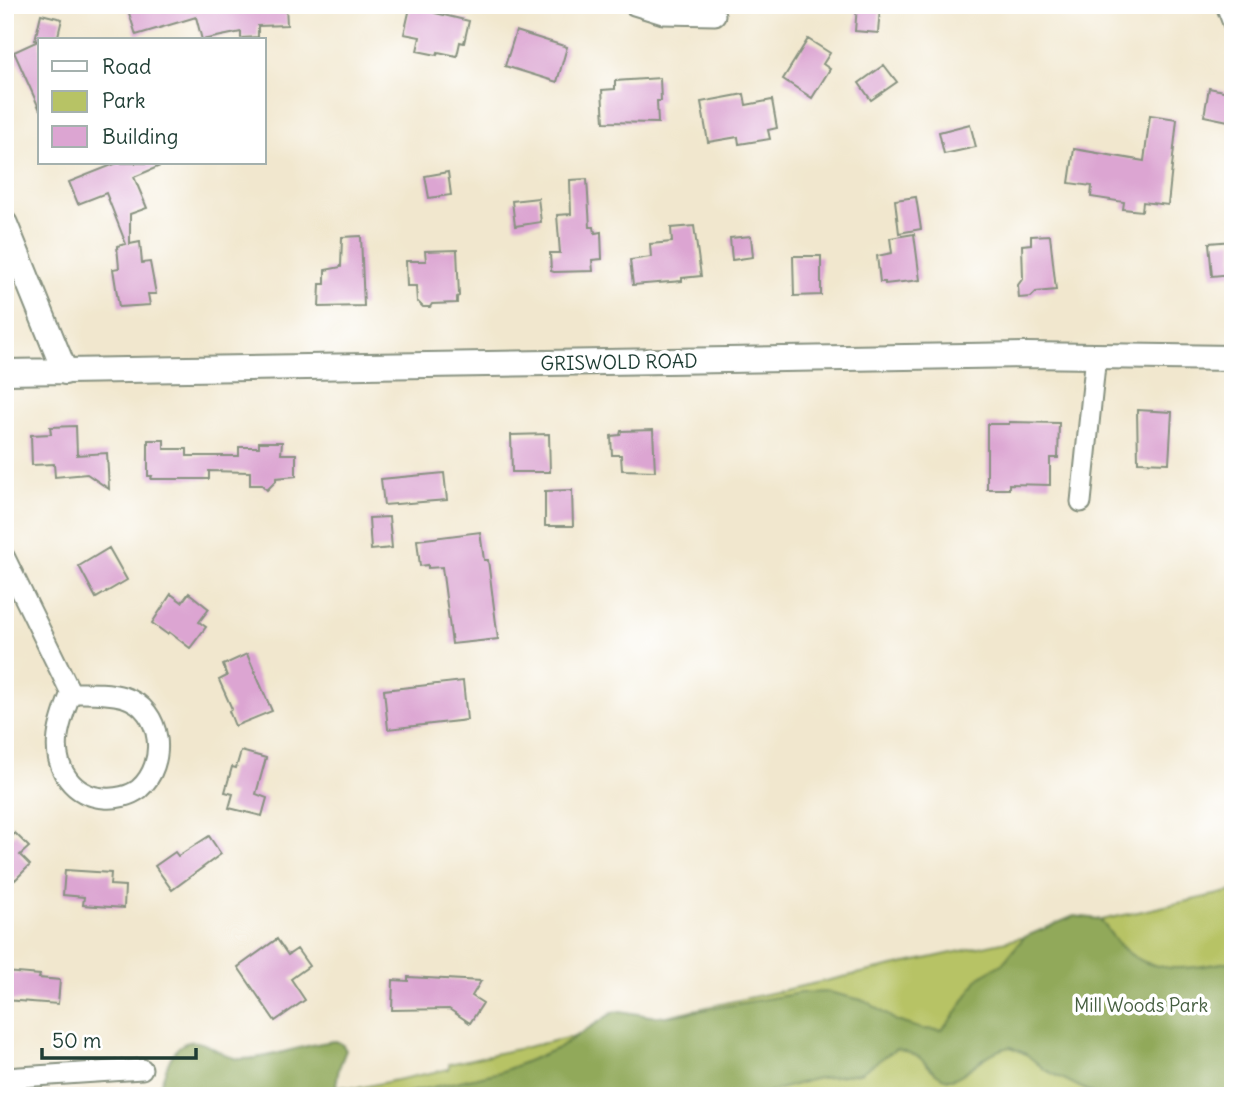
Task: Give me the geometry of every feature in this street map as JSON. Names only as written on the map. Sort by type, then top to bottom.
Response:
[{"type":"street","points":[[634,5],[663,14],[716,15]]},
{"type":"street","points":[[1226,5],[1233,23]]},
{"type":"street","points":[[5,224],[65,372]]},
{"type":"street","points":[[1081,502],[1096,355]]},
{"type":"street","name":"GRISWOLD ROAD","points":[[5,372],[1096,355],[1233,358]]},
{"type":"street","points":[[5,558],[71,693],[61,719],[56,747],[60,768],[74,786],[91,797],[116,799],[138,790],[153,773],[158,752],[155,727],[146,711],[127,697],[107,693],[71,693]]},
{"type":"street","points":[[5,1078],[142,1069]]},
{"type":"green space","name":"Mill Woods Park","points":[[1233,891],[1233,1096],[173,1096],[183,1072],[358,1088],[449,1069],[449,1064]]},
{"type":"green space","name":"Mill Woods Park","points":[[1074,916],[1099,919],[1131,955],[1158,966],[1188,968],[1233,961],[1233,1096],[1098,1096],[1045,1070],[1026,1054],[1011,1047],[993,1053],[960,1075],[948,1079],[943,1078],[917,1056],[896,1049],[860,1073],[814,1079],[756,1096],[393,1096],[500,1072],[556,1049],[614,1012],[621,1011],[669,1016],[800,993],[829,992],[866,1001],[897,1021],[922,1029],[942,1030],[979,977],[1003,963],[1024,937]]},
{"type":"green space","points":[[336,1041],[346,1050],[339,1068],[334,1096],[155,1096],[169,1060],[183,1044],[197,1042],[232,1058],[250,1059]]},
{"type":"building","points":[[144,5],[286,5],[287,25],[258,26],[258,37],[241,38],[241,32],[201,38],[196,17],[136,35],[128,10]]},
{"type":"building","points":[[423,5],[436,5],[435,13],[469,21],[464,43],[460,42],[457,56],[417,51],[420,37],[404,34],[410,8],[421,11]]},
{"type":"building","points":[[857,6],[880,8],[878,33],[855,31]]},
{"type":"building","points":[[41,14],[62,19],[57,38],[35,40]]},
{"type":"building","points":[[516,31],[567,47],[557,82],[505,66]]},
{"type":"building","points":[[808,39],[830,53],[823,64],[830,69],[812,98],[783,79]]},
{"type":"building","points":[[38,41],[38,106],[14,52]]},
{"type":"building","points":[[884,65],[897,82],[871,100],[859,83]]},
{"type":"building","points":[[660,78],[658,123],[604,122],[602,90],[615,89],[615,81]]},
{"type":"building","points":[[1209,88],[1233,93],[1233,122],[1204,116]]},
{"type":"building","points":[[744,94],[746,105],[772,100],[777,128],[768,130],[770,139],[739,144],[738,137],[708,142],[701,102]]},
{"type":"building","points":[[1150,115],[1177,119],[1168,205],[1143,202],[1142,211],[1123,209],[1124,202],[1091,197],[1092,186],[1069,183],[1074,149],[1144,161]]},
{"type":"building","points":[[970,124],[976,147],[944,154],[939,132]]},
{"type":"building","points":[[114,164],[165,164],[134,177],[147,208],[130,214],[130,244],[140,242],[142,263],[150,262],[156,294],[148,294],[150,305],[119,307],[113,269],[119,268],[117,246],[126,244],[106,193],[78,204],[69,182]]},
{"type":"building","points":[[448,172],[451,195],[429,198],[425,176]]},
{"type":"building","points":[[587,179],[590,227],[594,227],[595,233],[601,232],[602,259],[592,260],[593,271],[551,271],[550,253],[560,253],[557,215],[571,214],[570,180]]},
{"type":"building","points":[[916,197],[921,229],[899,233],[895,200]]},
{"type":"building","points":[[538,198],[541,222],[515,226],[512,201]]},
{"type":"building","points":[[694,226],[701,276],[682,278],[682,281],[633,285],[630,260],[651,257],[650,244],[672,242],[671,228]]},
{"type":"building","points":[[914,234],[920,280],[885,284],[880,282],[877,256],[892,253],[890,238]]},
{"type":"building","points":[[1050,235],[1056,290],[1036,292],[1031,297],[1019,298],[1018,285],[1023,278],[1022,245],[1031,244],[1031,236]]},
{"type":"building","points":[[361,236],[364,306],[319,307],[320,284],[325,284],[325,270],[341,267],[342,237]]},
{"type":"building","points":[[751,236],[753,257],[732,260],[730,238]]},
{"type":"building","points":[[1233,241],[1233,274],[1212,276],[1209,243]]},
{"type":"building","points":[[457,250],[457,303],[423,307],[417,301],[416,286],[407,286],[406,261],[426,261],[425,251]]},
{"type":"building","points":[[793,256],[821,256],[821,295],[794,296]]},
{"type":"building","points":[[1137,410],[1172,412],[1169,463],[1138,462]]},
{"type":"building","points":[[1059,423],[1058,458],[1050,458],[1050,485],[1009,484],[1009,489],[987,489],[987,424]]},
{"type":"building","points":[[76,426],[77,455],[107,453],[109,489],[87,474],[55,477],[54,464],[32,465],[31,435],[51,434],[50,427]]},
{"type":"building","points":[[653,430],[655,471],[622,470],[621,455],[612,455],[611,436],[620,435],[621,431]]},
{"type":"building","points":[[549,434],[550,472],[512,472],[511,435]]},
{"type":"building","points":[[148,440],[164,440],[164,449],[187,449],[187,456],[239,456],[239,447],[259,447],[259,442],[282,442],[281,454],[296,454],[296,476],[276,478],[267,490],[262,485],[250,485],[250,472],[209,471],[209,479],[151,479],[152,476],[148,476]]},
{"type":"building","points":[[444,473],[447,500],[384,505],[381,479]]},
{"type":"building","points":[[572,490],[573,526],[545,526],[545,491]]},
{"type":"building","points":[[389,517],[392,548],[371,550],[369,518]]},
{"type":"building","points":[[480,532],[484,560],[488,560],[498,639],[452,644],[442,567],[420,566],[417,540]]},
{"type":"building","points":[[109,548],[127,580],[96,598],[79,566]]},
{"type":"building","points":[[189,593],[209,609],[199,622],[206,627],[190,648],[152,623],[171,594],[182,602]]},
{"type":"building","points":[[247,654],[272,711],[235,726],[229,711],[232,709],[219,680],[227,676],[223,665]]},
{"type":"building","points":[[463,681],[467,720],[388,729],[384,690]]},
{"type":"building","points":[[241,751],[266,758],[256,794],[267,798],[262,816],[229,808],[233,794],[225,792],[232,767],[236,768]]},
{"type":"building","points":[[15,833],[29,847],[20,855],[30,865],[15,880],[5,871],[5,840],[7,842]]},
{"type":"building","points":[[209,836],[221,854],[172,890],[155,866],[175,852],[178,856]]},
{"type":"building","points":[[65,870],[111,873],[110,885],[125,886],[124,908],[83,905],[84,897],[63,895]]},
{"type":"building","points":[[277,939],[288,955],[297,949],[309,966],[291,979],[305,1000],[275,1021],[238,967]]},
{"type":"building","points":[[5,972],[60,980],[58,1004],[5,1000]]},
{"type":"building","points":[[408,977],[481,981],[472,996],[483,1003],[470,1023],[449,1009],[392,1010],[393,980],[408,981]]}]
